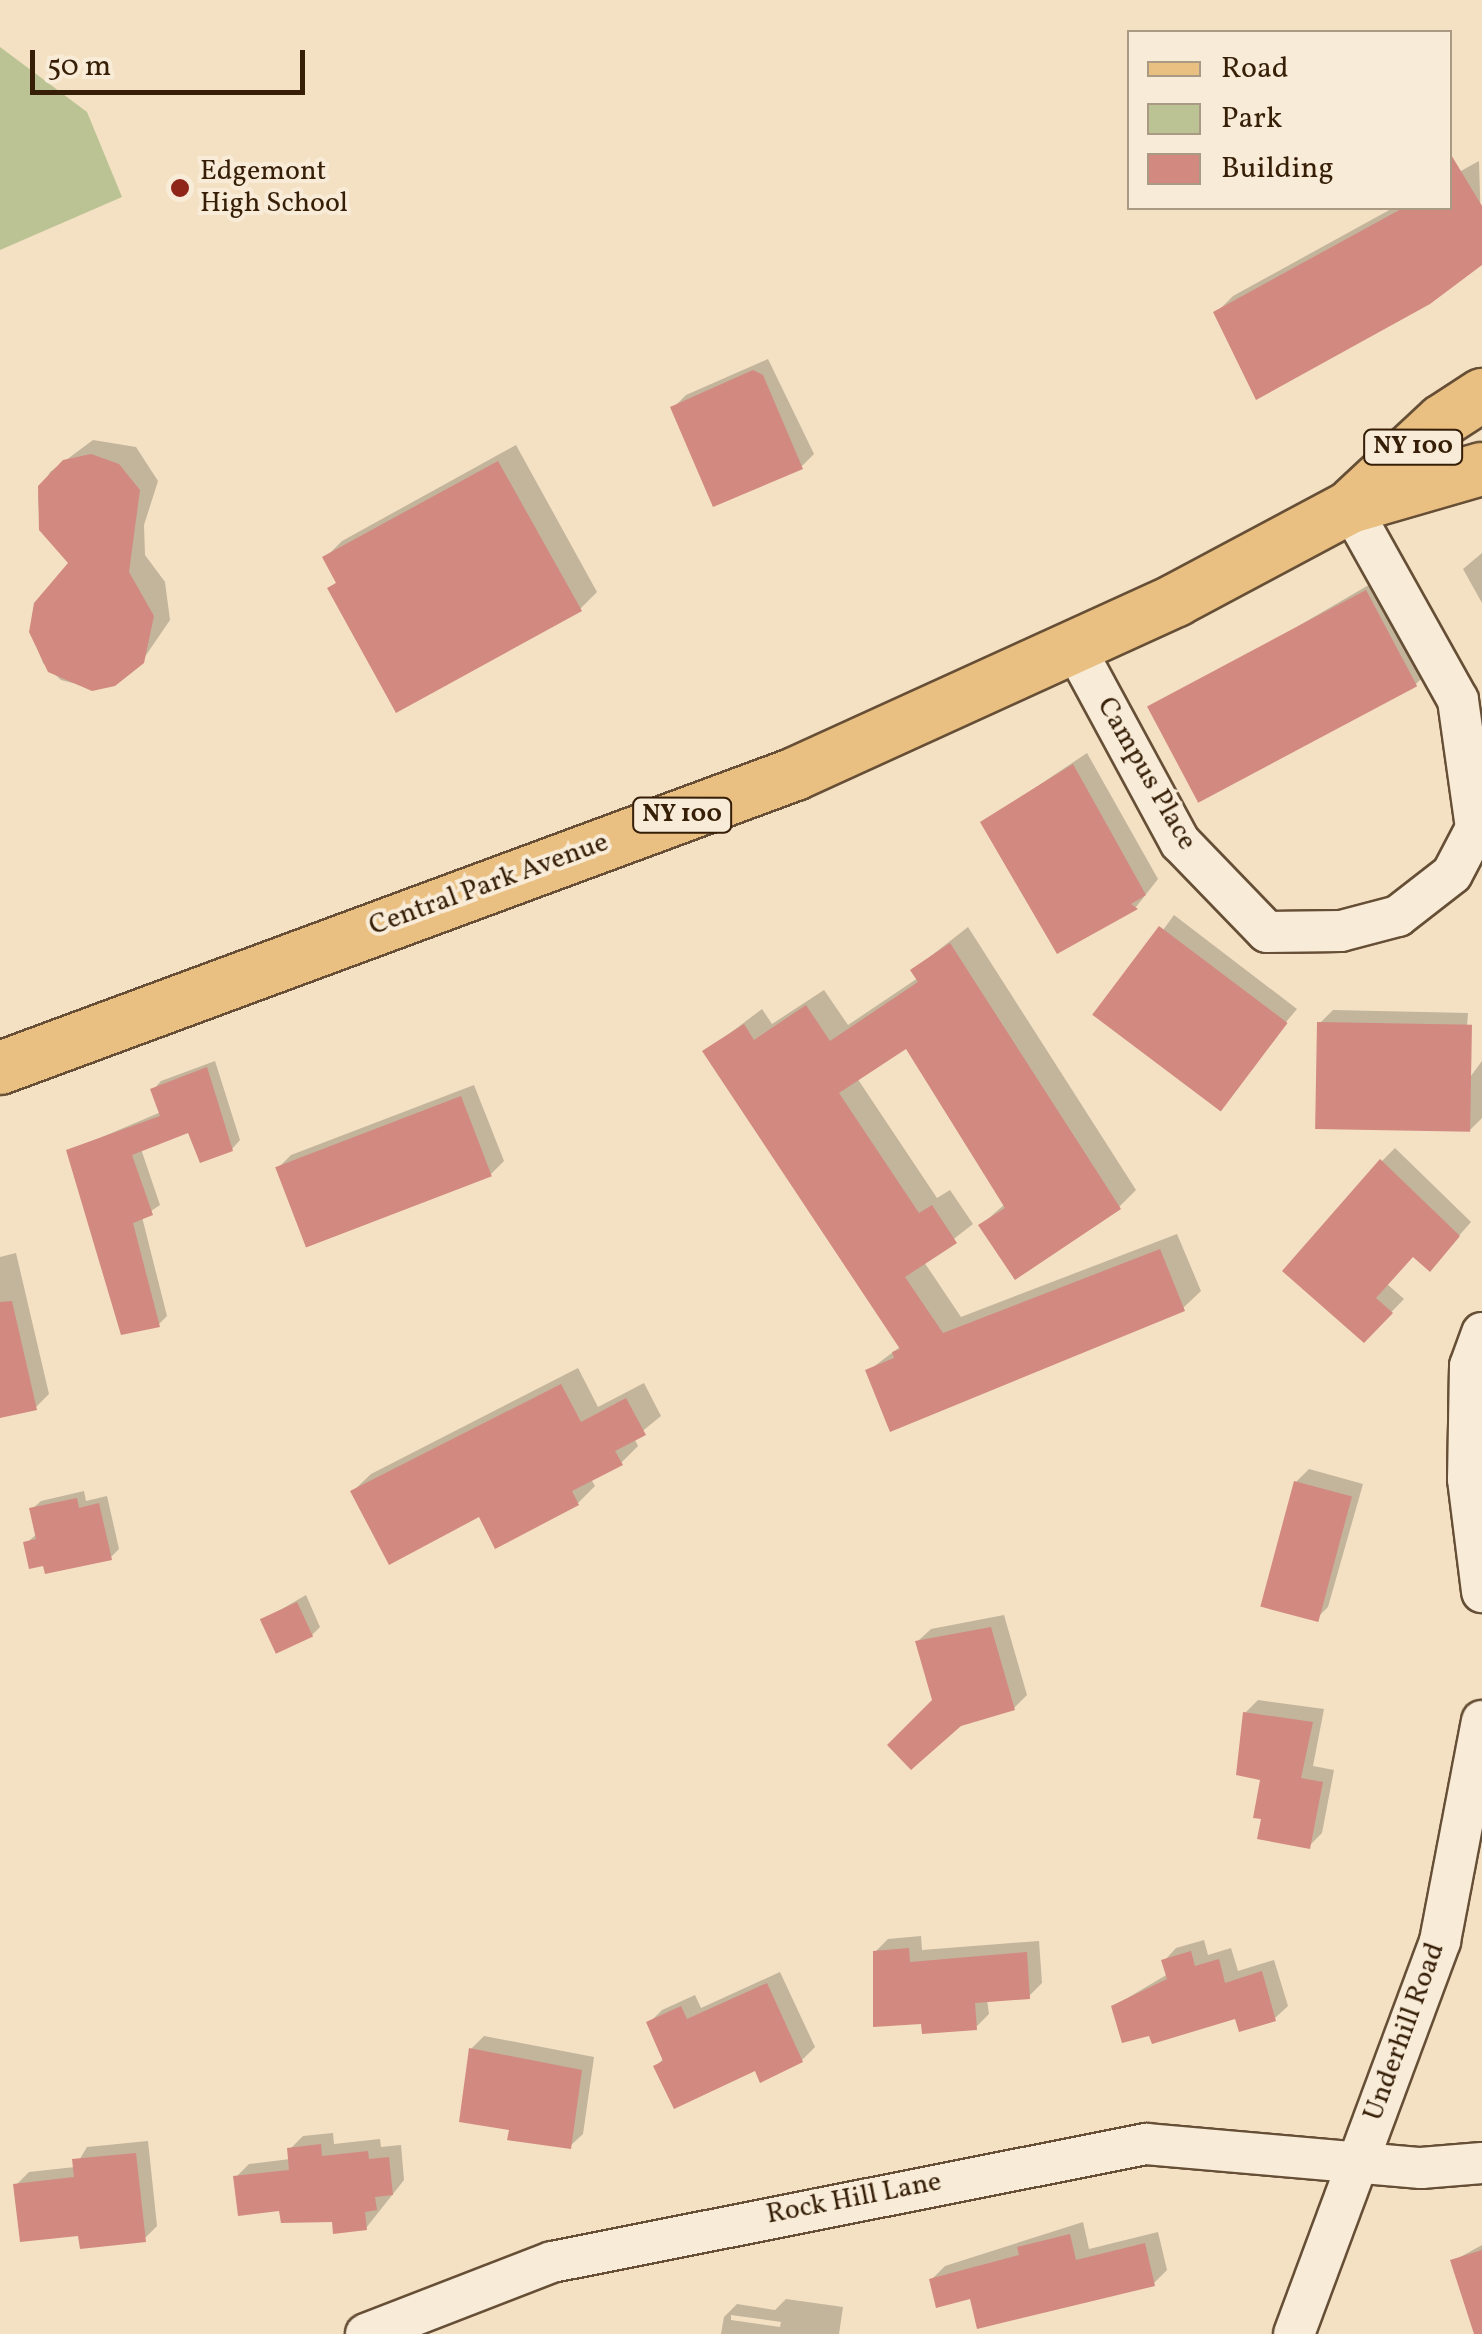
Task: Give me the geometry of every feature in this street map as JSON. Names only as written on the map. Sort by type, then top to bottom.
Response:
[{"type":"main road","name":"Central Park Avenue","points":[[1350,507],[1442,421],[1482,395]]},
{"type":"main road","name":"Central Park Avenue","points":[[0,1068],[794,774],[1075,648],[1350,507],[1482,469]]},
{"type":"street","name":"Campus Place","points":[[1075,648],[1180,842],[1267,932],[1341,931],[1398,916],[1452,874],[1476,828],[1458,700],[1350,507]]},
{"type":"street","points":[[1482,1333],[1470,1366],[1468,1479],[1482,1592]]},
{"type":"street","name":"Underhill Road","points":[[1294,2334],[1440,1940],[1482,1721]]},
{"type":"street","name":"Rock Hill Lane","points":[[366,2334],[552,2262],[1146,2144],[1421,2168],[1482,2163]]},
{"type":"green space","points":[[0,47],[87,112],[122,197],[0,250]]},
{"type":"building","points":[[1452,156],[1482,206],[1482,265],[1430,304],[1256,400],[1213,312],[1399,210],[1452,210]]},
{"type":"building","points":[[753,370],[763,375],[803,469],[713,507],[670,407]]},
{"type":"building","points":[[91,454],[119,464],[140,490],[129,572],[154,616],[144,663],[115,686],[92,691],[48,672],[29,632],[34,603],[68,563],[39,530],[38,486],[63,460]]},
{"type":"building","points":[[498,461],[582,611],[396,713],[327,588],[336,583],[322,557]]},
{"type":"building","points":[[1366,590],[1417,686],[1198,803],[1147,706]]},
{"type":"building","points":[[1073,764],[1146,895],[1131,904],[1138,909],[1057,954],[980,822]]},
{"type":"building","points":[[1159,926],[1288,1023],[1221,1112],[1092,1015]]},
{"type":"building","points":[[950,943],[1121,1209],[1015,1280],[978,1225],[1005,1208],[906,1049],[839,1093],[919,1213],[932,1205],[957,1243],[905,1277],[943,1333],[1160,1249],[1185,1311],[890,1432],[865,1370],[894,1358],[892,1352],[900,1349],[702,1051],[744,1024],[754,1040],[806,1005],[830,1041],[918,982],[910,970]]},
{"type":"building","points":[[1317,1022],[1472,1025],[1470,1132],[1315,1129]]},
{"type":"building","points":[[207,1067],[233,1151],[200,1163],[188,1133],[132,1155],[153,1215],[133,1223],[160,1327],[121,1335],[66,1150],[160,1116],[150,1089]]},
{"type":"building","points":[[461,1096],[492,1176],[306,1248],[275,1167]]},
{"type":"building","points":[[1380,1159],[1460,1236],[1430,1272],[1413,1257],[1376,1298],[1393,1313],[1364,1343],[1282,1271]]},
{"type":"building","points":[[12,1301],[37,1410],[0,1418],[0,1302]]},
{"type":"building","points":[[561,1384],[581,1422],[626,1398],[646,1435],[615,1451],[623,1465],[572,1491],[579,1505],[495,1549],[479,1517],[389,1565],[350,1491]]},
{"type":"building","points":[[1294,1481],[1352,1497],[1318,1622],[1260,1607]]},
{"type":"building","points":[[77,1498],[79,1508],[99,1503],[112,1560],[45,1574],[43,1566],[29,1569],[23,1542],[36,1539],[29,1508]]},
{"type":"building","points":[[297,1602],[313,1636],[276,1654],[260,1619]]},
{"type":"building","points":[[991,1627],[1015,1710],[961,1726],[911,1770],[887,1745],[932,1700],[915,1641]]},
{"type":"building","points":[[1243,1712],[1313,1722],[1301,1778],[1323,1782],[1310,1849],[1257,1839],[1261,1819],[1253,1818],[1260,1780],[1236,1775]]},
{"type":"building","points":[[909,1948],[910,1962],[1027,1952],[1030,1999],[975,2003],[977,2030],[922,2034],[921,2024],[873,2027],[873,1951]]},
{"type":"building","points":[[1191,1951],[1195,1966],[1219,1959],[1225,1983],[1262,1971],[1276,2021],[1239,2032],[1235,2019],[1152,2044],[1149,2036],[1122,2043],[1111,2006],[1167,1979],[1161,1960]]},
{"type":"building","points":[[767,1983],[803,2062],[760,2083],[755,2071],[674,2109],[653,2066],[663,2061],[646,2022],[681,2006],[687,2019]]},
{"type":"building","points":[[469,2048],[582,2070],[571,2149],[507,2140],[509,2130],[459,2122]]},
{"type":"building","points":[[321,2144],[322,2156],[368,2151],[369,2159],[389,2157],[393,2195],[375,2197],[377,2210],[365,2212],[367,2230],[333,2234],[332,2222],[281,2223],[279,2211],[238,2216],[233,2176],[289,2170],[287,2148]]},
{"type":"building","points":[[136,2153],[146,2242],[80,2249],[78,2236],[20,2242],[13,2184],[74,2177],[72,2159]]},
{"type":"building","points":[[1070,2234],[1076,2260],[1145,2243],[1155,2286],[977,2329],[970,2299],[936,2308],[929,2279],[1019,2255],[1017,2247]]},
{"type":"building","points":[[1482,2250],[1482,2334],[1474,2334],[1450,2260]]},
{"type":"place","name":"Edgemont High School","points":[[180,188]]}]
